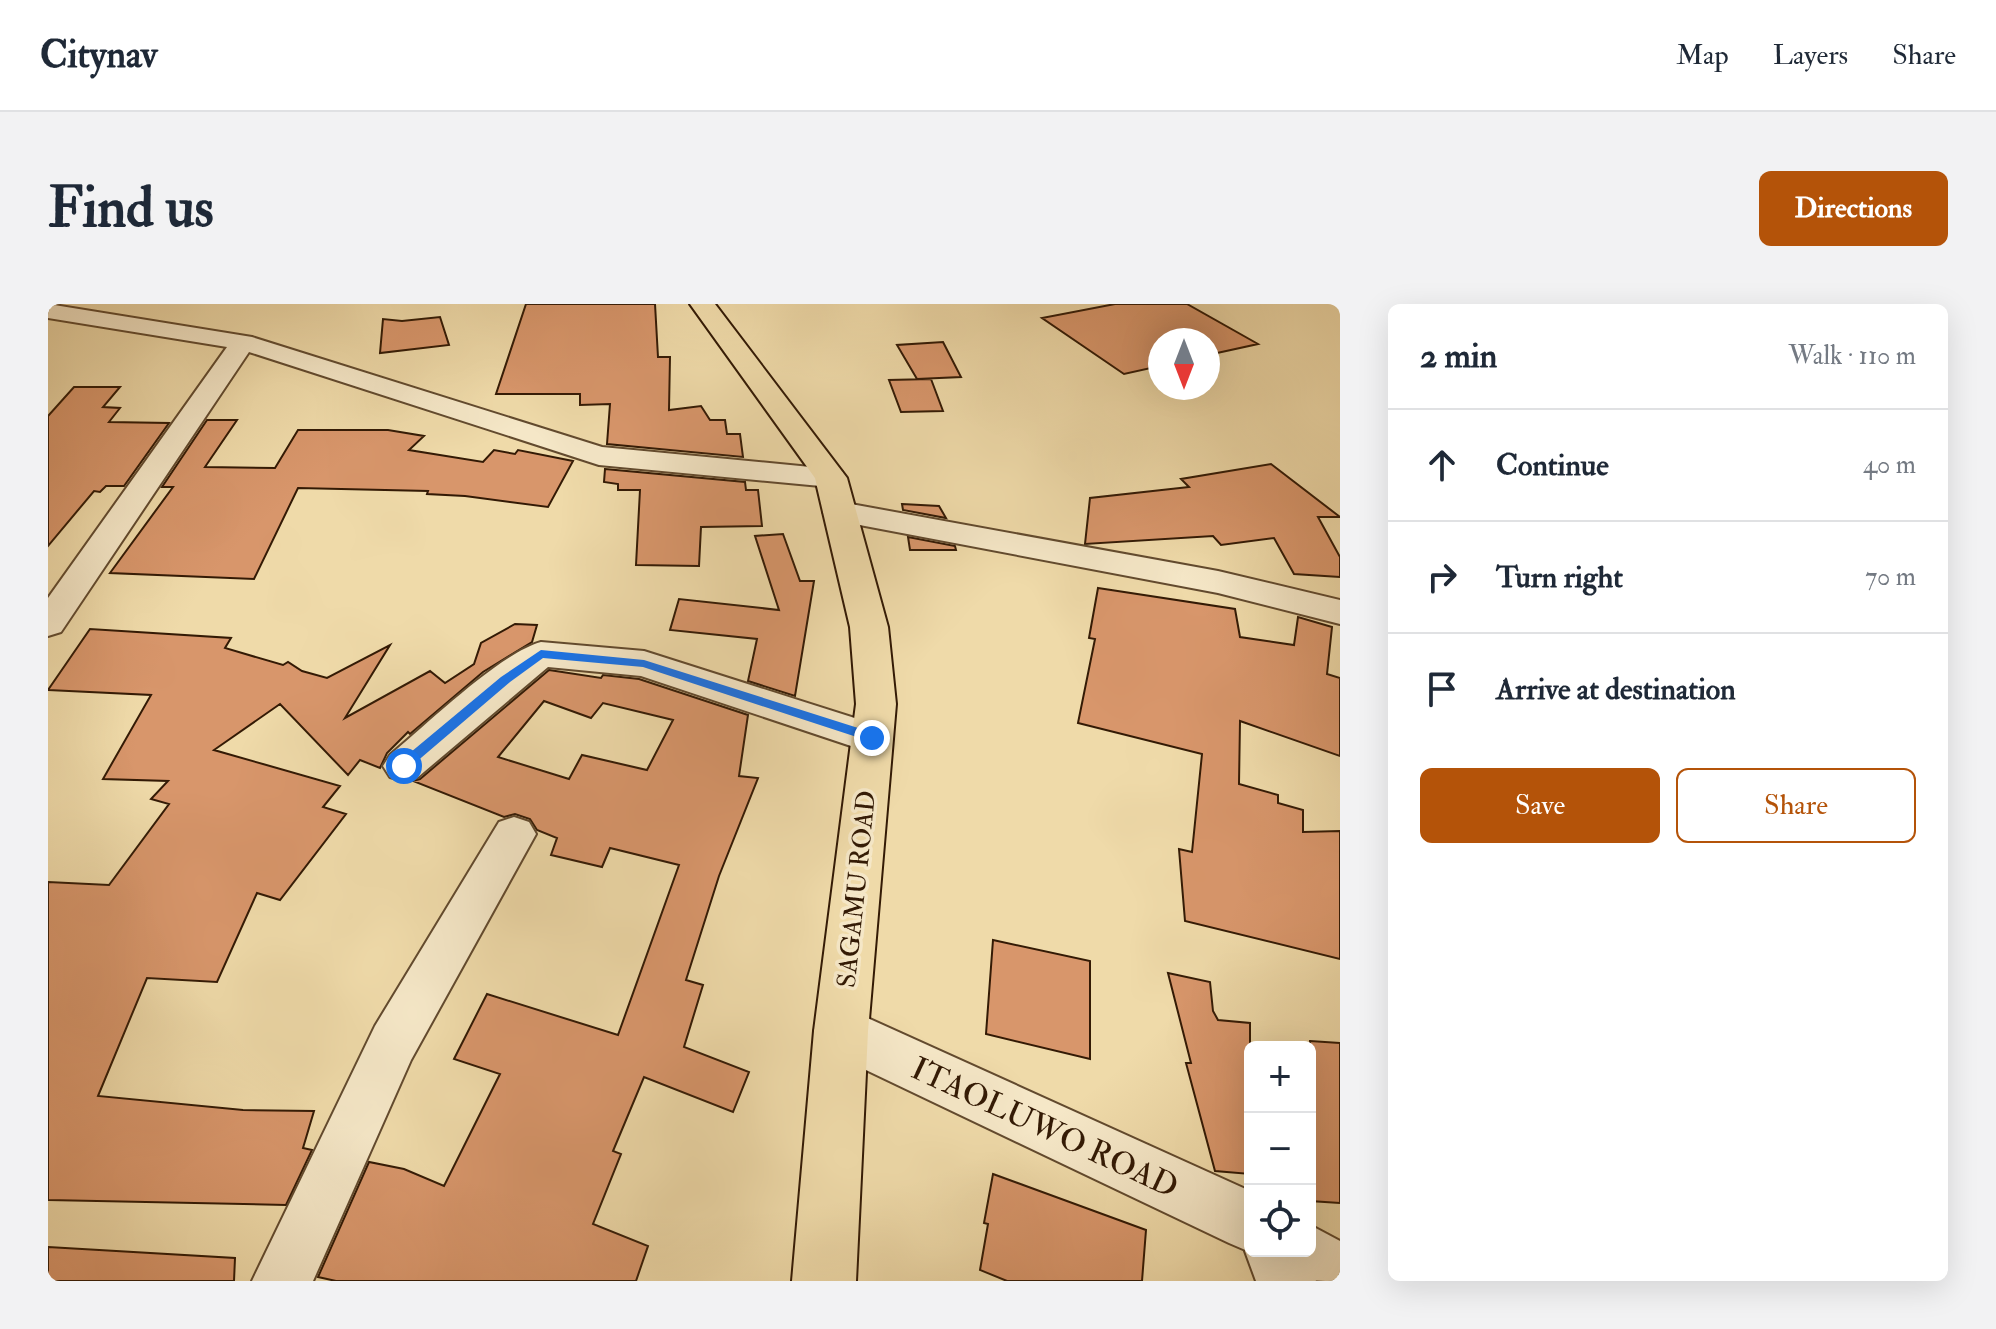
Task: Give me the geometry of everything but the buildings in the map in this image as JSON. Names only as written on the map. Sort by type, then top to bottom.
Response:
[{"type":"highway","name":"SAGAMU ROAD","points":[[702,304],[836,495],[869,627],[876,704],[841,1031],[824,1281]]},
{"type":"street","points":[[52,310],[243,342],[599,456],[836,495],[1340,612]]},
{"type":"street","points":[[48,624],[243,342]]},
{"type":"street","points":[[404,766],[505,680],[541,654],[644,664],[872,738]]},
{"type":"street","points":[[282,1281],[393,1043],[514,834]]},
{"type":"street","name":"ITAOLUWO ROAD","points":[[841,1031],[1244,1219]]},
{"type":"street","points":[[1277,1257],[1286,1281]]},
{"type":"street","points":[[1308,1257],[1340,1278]]},
{"type":"route","points":[[404,766],[505,680],[541,654],[598,657],[644,664],[732,690],[872,738]]}]
